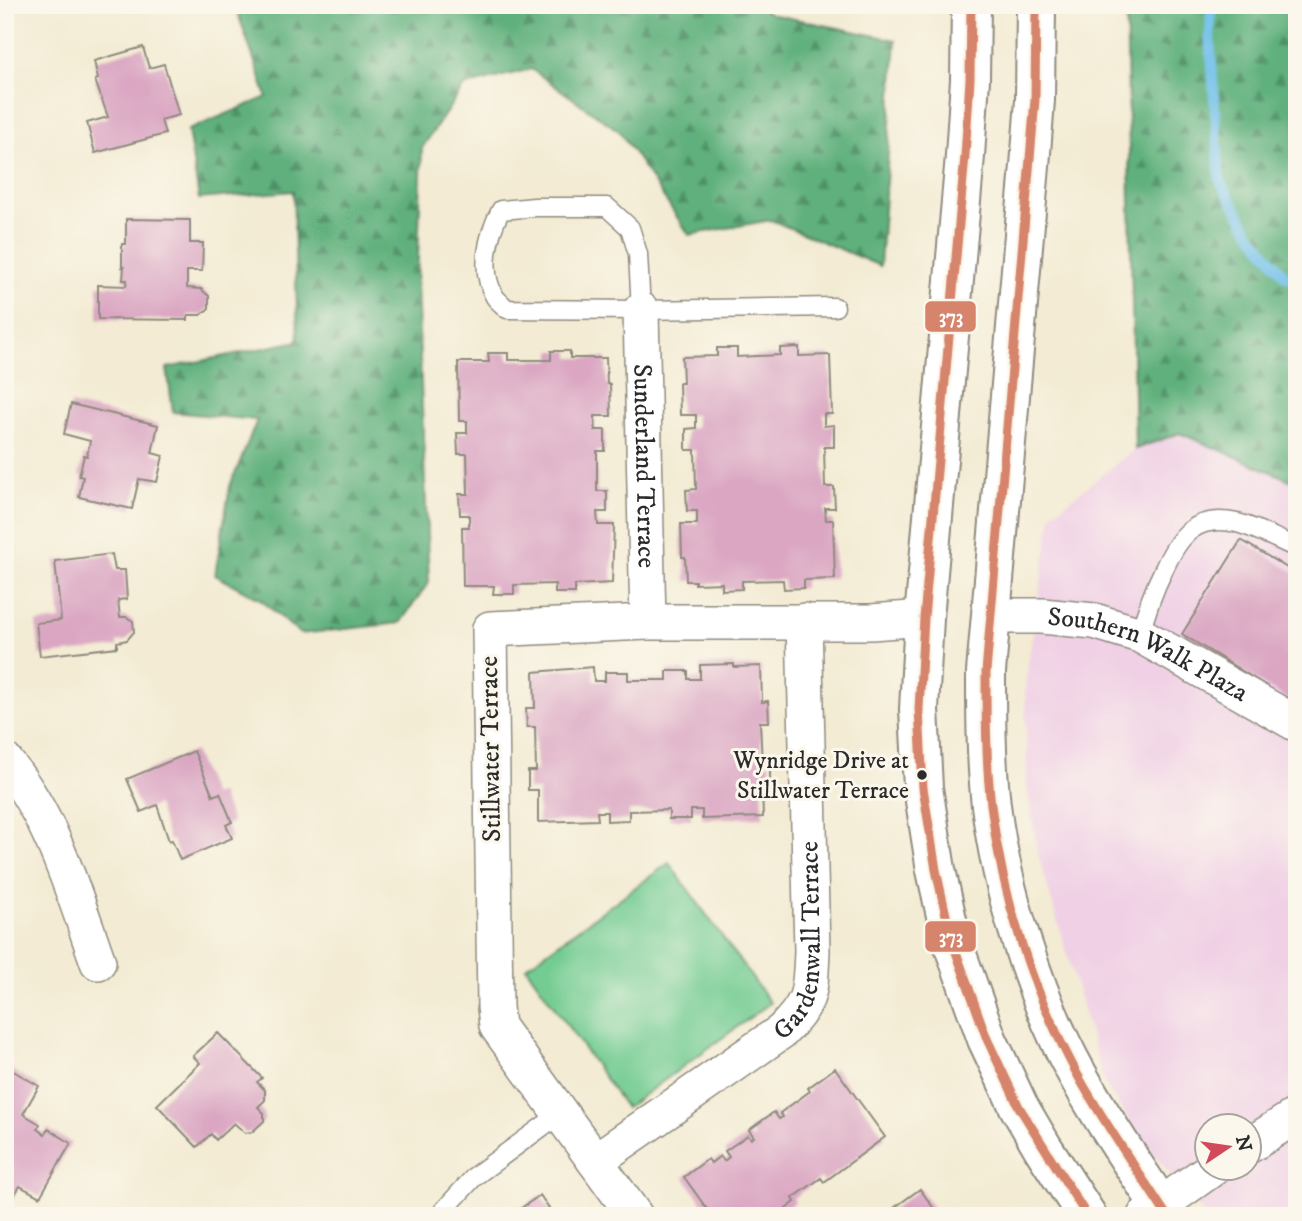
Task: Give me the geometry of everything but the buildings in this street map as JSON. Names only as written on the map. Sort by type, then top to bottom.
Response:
[{"type":"street","points":[[971,5],[965,156],[924,618],[919,709],[923,788],[936,870],[951,938],[987,1039],[1043,1148],[1087,1216]]},
{"type":"street","points":[[1036,5],[1035,100],[990,616],[986,732],[991,806],[1007,889],[1028,961],[1074,1069],[1157,1212],[1195,1182]]},
{"type":"street","name":"Sunderland Terrace","points":[[640,310],[648,622]]},
{"type":"street","name":"Southern Walk Plaza","points":[[990,616],[1041,616],[1094,621],[1140,635],[1297,724]]},
{"type":"street","name":"Stillwater Terrace","points":[[635,1216],[497,1026],[494,993],[490,629],[648,622],[871,622],[924,618]]},
{"type":"street","name":"Gardenwall Terrace","points":[[595,1161],[782,1031],[800,1014],[810,992],[812,951],[804,621]]},
{"type":"street","points":[[5,761],[43,819],[58,850],[98,962]]},
{"type":"street","points":[[1264,1136],[1297,1115]]},
{"type":"lane","points":[[640,310],[638,254],[630,228],[607,207],[501,210],[488,240],[487,260],[495,296],[507,309],[640,310],[835,307]]},
{"type":"lane","points":[[1140,635],[1149,601],[1176,543],[1192,528],[1210,522],[1237,523],[1297,548]]},
{"type":"lane","points":[[442,1216],[443,1211],[475,1176],[561,1113]]},
{"type":"shaded area","points":[[1180,433],[1297,483],[1297,1216],[1206,1216],[1141,1139],[1104,1082],[1037,850],[1027,784],[1025,683],[1052,514],[1135,449]]},
{"type":"green space","points":[[235,5],[756,5],[771,14],[896,40],[880,266],[771,220],[689,235],[619,131],[531,69],[464,86],[422,148],[417,283],[429,582],[400,623],[300,634],[260,599],[215,575],[230,486],[257,420],[173,412],[167,368],[298,341],[293,191],[199,199],[188,130],[267,97]]},
{"type":"green space","points":[[1126,5],[1297,5],[1297,483],[1180,433],[1135,449]]},
{"type":"green space","points":[[669,863],[770,1003],[626,1108],[526,967]]},
{"type":"waterway","points":[[1211,5],[1210,39],[1220,181],[1250,232],[1285,276],[1297,282]]},
{"type":"transit line","name":"373","points":[[971,5],[965,156],[924,618],[919,709],[923,788],[936,870],[951,938],[987,1039],[1019,1107],[1087,1216]]},
{"type":"transit line","name":"373","points":[[1036,5],[1035,100],[986,672],[987,755],[991,805],[1011,908],[1046,1009],[1086,1091],[1167,1216]]},
{"type":"place","name":"Wynridge Drive at Stillwater Terrace","points":[[922,775]]}]
